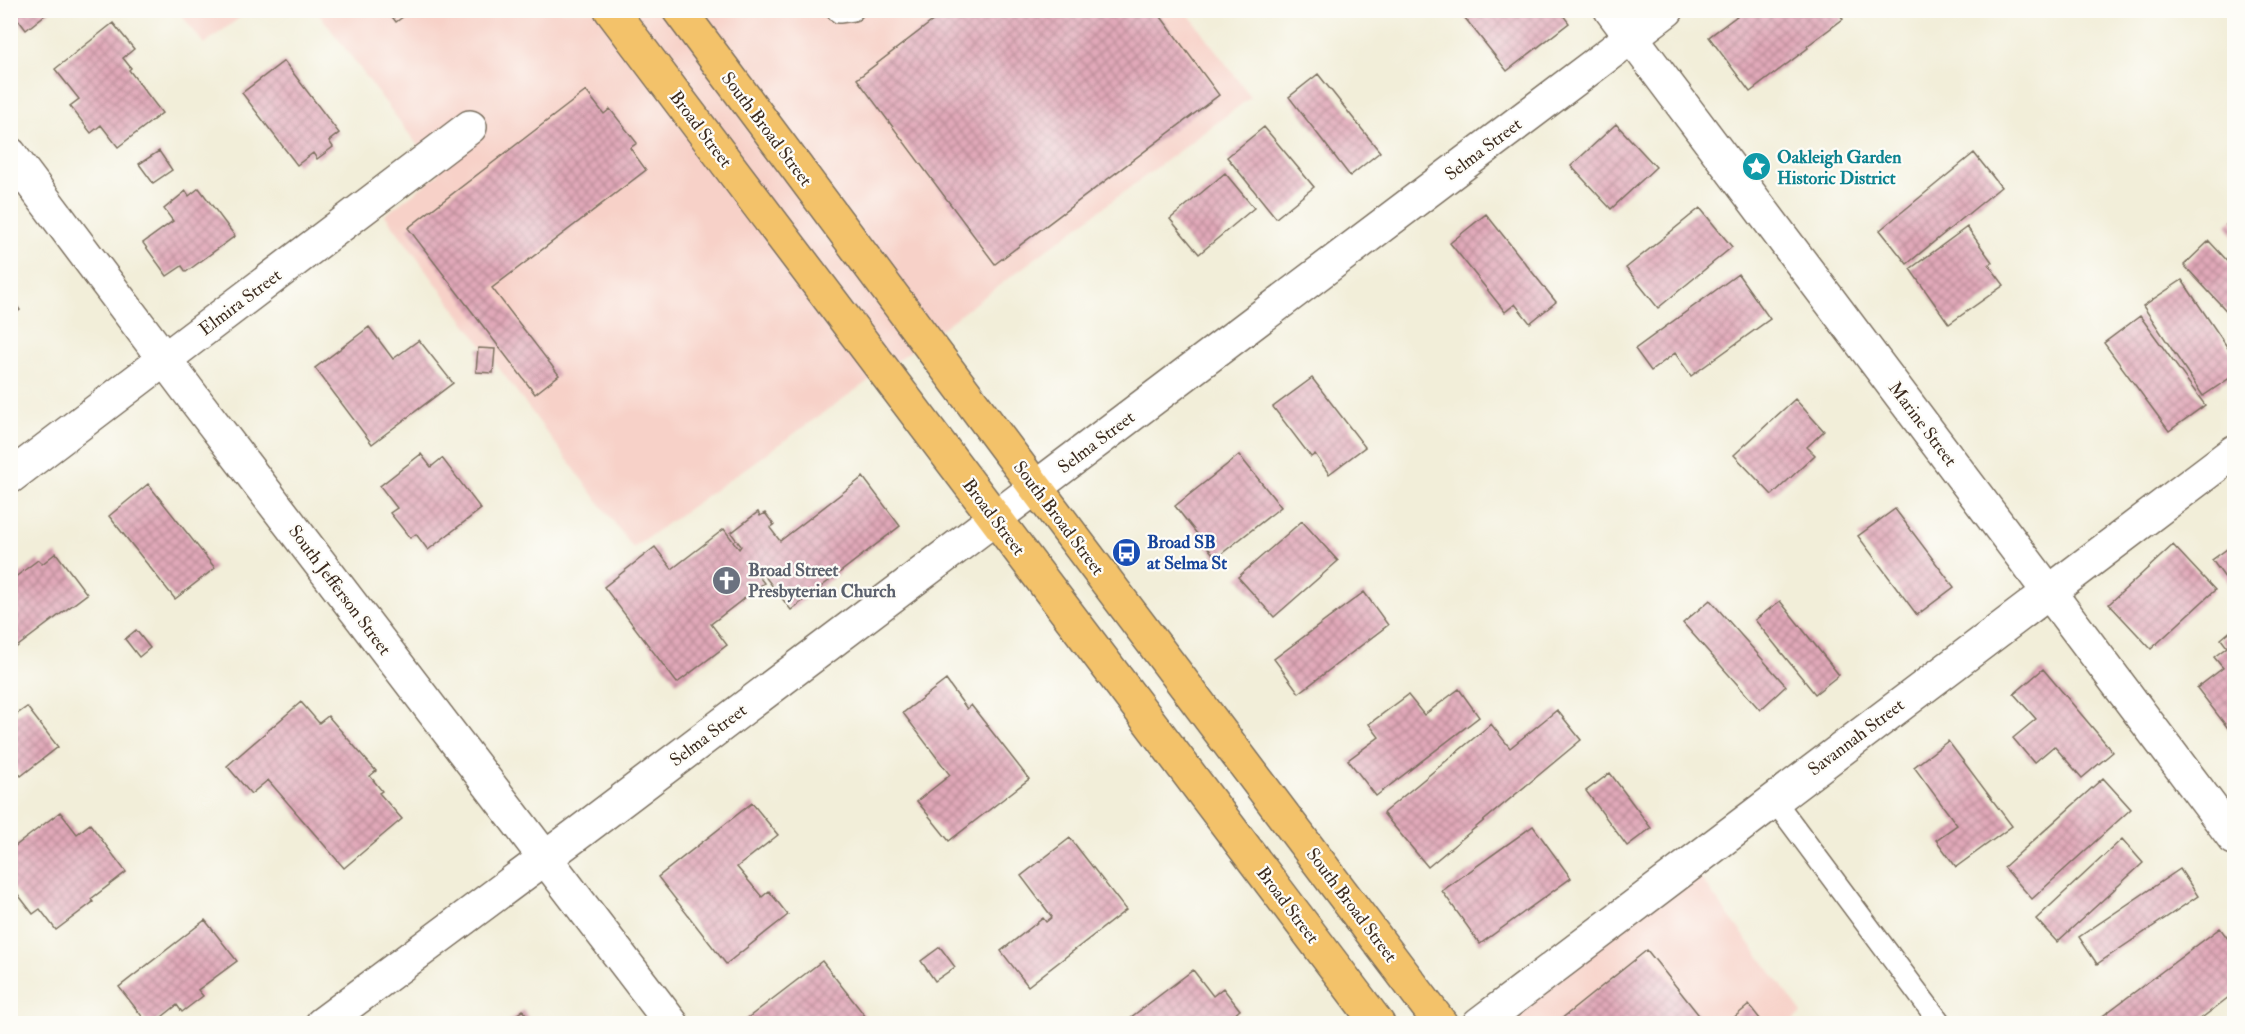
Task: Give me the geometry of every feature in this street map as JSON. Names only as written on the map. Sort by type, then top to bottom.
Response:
[{"type":"main road","name":"South Broad Street","points":[[679,10],[1036,488],[1442,1023]]},
{"type":"main road","name":"Broad Street","points":[[618,13],[995,518],[1378,1023]]},
{"type":"street","name":"Marine Street","points":[[1611,10],[2235,838]]},
{"type":"street","name":"Selma Street","points":[[322,1023],[1036,488],[1667,10]]},
{"type":"street","name":"Elmira Street","points":[[10,477],[470,127]]},
{"type":"street","name":"South Jefferson Street","points":[[10,154],[544,858],[672,1023]]},
{"type":"street","name":"Savannah Street","points":[[1479,1023],[2235,452]]},
{"type":"lane","points":[[837,10],[839,12],[853,10]]},
{"type":"lane","points":[[1774,800],[1941,1023]]},
{"type":"shaded area","points":[[178,11],[249,11],[204,44]]},
{"type":"shaded area","points":[[317,11],[1186,11],[1251,97],[926,340],[633,548],[385,215],[439,174]]},
{"type":"shaded area","points":[[1690,864],[1802,1013],[1788,1024],[1479,1024]]},
{"type":"building","points":[[11,10],[51,10],[26,30]]},
{"type":"building","points":[[387,10],[412,10],[396,22]]},
{"type":"building","points":[[947,10],[1156,10],[1219,95],[995,264],[857,79]]},
{"type":"building","points":[[1464,10],[1559,10],[1569,23],[1507,71],[1461,13]]},
{"type":"building","points":[[1745,10],[1837,10],[1843,19],[1750,92],[1709,37]]},
{"type":"building","points":[[113,23],[134,49],[123,58],[131,68],[129,70],[162,113],[118,147],[101,125],[91,133],[70,106],[79,99],[55,69]]},
{"type":"building","points":[[284,61],[339,133],[329,141],[333,147],[317,159],[313,153],[297,165],[242,93]]},
{"type":"building","points":[[1318,74],[1380,152],[1350,176],[1289,97]]},
{"type":"building","points":[[586,91],[604,114],[610,109],[637,143],[630,148],[646,170],[492,288],[559,375],[535,394],[408,228]]},
{"type":"building","points":[[1616,124],[1656,167],[1611,209],[1571,166]]},
{"type":"building","points":[[1264,127],[1314,187],[1276,218],[1227,157]]},
{"type":"building","points":[[159,151],[172,170],[153,183],[139,164]]},
{"type":"building","points":[[1974,153],[2001,187],[1907,264],[1880,230]]},
{"type":"building","points":[[1225,173],[1254,208],[1199,254],[1170,219]]},
{"type":"building","points":[[199,188],[235,236],[186,272],[182,266],[167,276],[143,243],[173,221],[164,209],[186,191],[189,196]]},
{"type":"building","points":[[1700,208],[1732,247],[1658,308],[1626,268]]},
{"type":"building","points":[[1486,214],[1556,302],[1530,323],[1515,304],[1505,312],[1450,243]]},
{"type":"building","points":[[2234,218],[2234,237],[2226,225]]},
{"type":"building","points":[[1967,227],[1992,262],[1989,265],[2004,285],[1949,324],[1910,269]]},
{"type":"building","points":[[2209,241],[2234,268],[2234,319],[2184,265]]},
{"type":"building","points":[[1738,274],[1770,319],[1691,376],[1675,353],[1651,371],[1635,349]]},
{"type":"building","points":[[2182,280],[2234,357],[2234,375],[2203,396],[2143,306]]},
{"type":"building","points":[[10,297],[20,310],[10,317]]},
{"type":"building","points":[[2140,316],[2205,405],[2169,431],[2104,343]]},
{"type":"building","points":[[369,327],[393,359],[419,340],[453,383],[372,444],[315,368]]},
{"type":"building","points":[[478,348],[495,349],[493,373],[476,372]]},
{"type":"building","points":[[1312,378],[1365,447],[1329,474],[1315,454],[1311,457],[1273,407]]},
{"type":"building","points":[[1795,399],[1824,431],[1807,447],[1815,455],[1772,495],[1734,455]]},
{"type":"building","points":[[421,454],[431,467],[442,458],[481,509],[428,550],[416,534],[410,538],[390,513],[397,508],[380,486]]},
{"type":"building","points":[[1239,455],[1281,507],[1216,558],[1175,506]]},
{"type":"building","points":[[863,477],[900,526],[791,610],[753,561],[749,564],[764,583],[711,624],[727,645],[677,683],[604,587],[655,547],[672,569],[724,529],[739,549],[741,546],[731,533],[758,512],[760,516],[765,513],[774,525],[770,528],[780,541]]},
{"type":"building","points":[[148,484],[215,568],[175,599],[109,516]]},
{"type":"building","points":[[1895,509],[1954,587],[1917,615],[1858,536]]},
{"type":"building","points":[[1302,521],[1338,561],[1274,617],[1238,577]]},
{"type":"building","points":[[2234,544],[2234,590],[2212,560]]},
{"type":"building","points":[[2173,545],[2215,590],[2151,649],[2109,604]]},
{"type":"building","points":[[56,553],[87,594],[14,649],[10,644],[10,581],[38,560],[42,564]]},
{"type":"building","points":[[1364,592],[1388,625],[1299,693],[1274,659]]},
{"type":"building","points":[[1710,600],[1786,686],[1760,710],[1683,623]]},
{"type":"building","points":[[1780,601],[1839,675],[1815,694],[1755,620]]},
{"type":"building","points":[[2234,628],[2234,736],[2197,688],[2223,668],[2214,657],[2227,647],[2221,639]]},
{"type":"building","points":[[136,630],[150,648],[139,657],[125,639]]},
{"type":"building","points":[[2043,669],[2113,752],[2082,778],[2054,746],[2034,763],[2013,738],[2036,719],[2014,694]]},
{"type":"building","points":[[946,680],[967,709],[971,705],[1029,779],[949,841],[917,801],[950,775],[903,713]]},
{"type":"building","points":[[1459,689],[1479,717],[1376,796],[1348,760],[1379,737],[1369,724],[1408,695],[1424,715]]},
{"type":"building","points":[[301,702],[319,723],[328,716],[376,771],[370,776],[382,791],[379,793],[402,819],[344,868],[268,780],[251,794],[227,766]]},
{"type":"building","points":[[27,707],[58,747],[21,776],[10,762],[10,719]]},
{"type":"building","points":[[1557,710],[1581,740],[1428,867],[1383,813],[1491,724],[1510,748]]},
{"type":"building","points":[[1948,741],[2012,826],[1956,867],[1936,840],[1957,825],[1914,767]]},
{"type":"building","points":[[1610,773],[1651,828],[1627,846],[1586,791]]},
{"type":"building","points":[[2103,778],[2131,809],[2032,899],[2004,867]]},
{"type":"building","points":[[752,803],[778,835],[737,867],[762,897],[769,891],[788,915],[726,964],[658,877]]},
{"type":"building","points":[[60,812],[77,834],[90,824],[126,872],[91,899],[93,902],[56,930],[40,909],[33,914],[10,884],[12,873],[10,850]]},
{"type":"building","points":[[1533,826],[1571,878],[1480,944],[1442,891]]},
{"type":"building","points":[[1070,838],[1126,910],[1028,986],[1001,951],[1043,918],[1046,922],[1052,917],[1021,876]]},
{"type":"building","points":[[2122,839],[2143,863],[2057,942],[2036,919]]},
{"type":"building","points":[[2180,869],[2198,896],[2097,964],[2079,937]]},
{"type":"building","points":[[205,920],[237,961],[198,990],[203,996],[182,1012],[177,1005],[153,1024],[148,1024],[119,987]]},
{"type":"building","points":[[2220,928],[2234,947],[2234,993],[2194,1024],[2092,1024]]},
{"type":"building","points":[[940,947],[955,967],[935,981],[921,961]]},
{"type":"building","points":[[1647,950],[1706,1024],[1555,1024]]},
{"type":"building","points":[[822,961],[866,1017],[857,1024],[747,1024],[745,1020]]},
{"type":"building","points":[[1193,970],[1213,996],[1223,988],[1240,1010],[1223,1024],[1122,1024]]},
{"type":"building","points":[[1749,1005],[1764,1024],[1726,1024]]},
{"type":"building","points":[[523,1010],[533,1024],[504,1024]]},
{"type":"place","name":"Oakleigh Garden Historic District","points":[[1756,167]]},
{"type":"place","name":"Broad SB at Selma St","points":[[1126,552]]},
{"type":"place","name":"Broad Street Presbyterian Church","points":[[727,580]]}]
